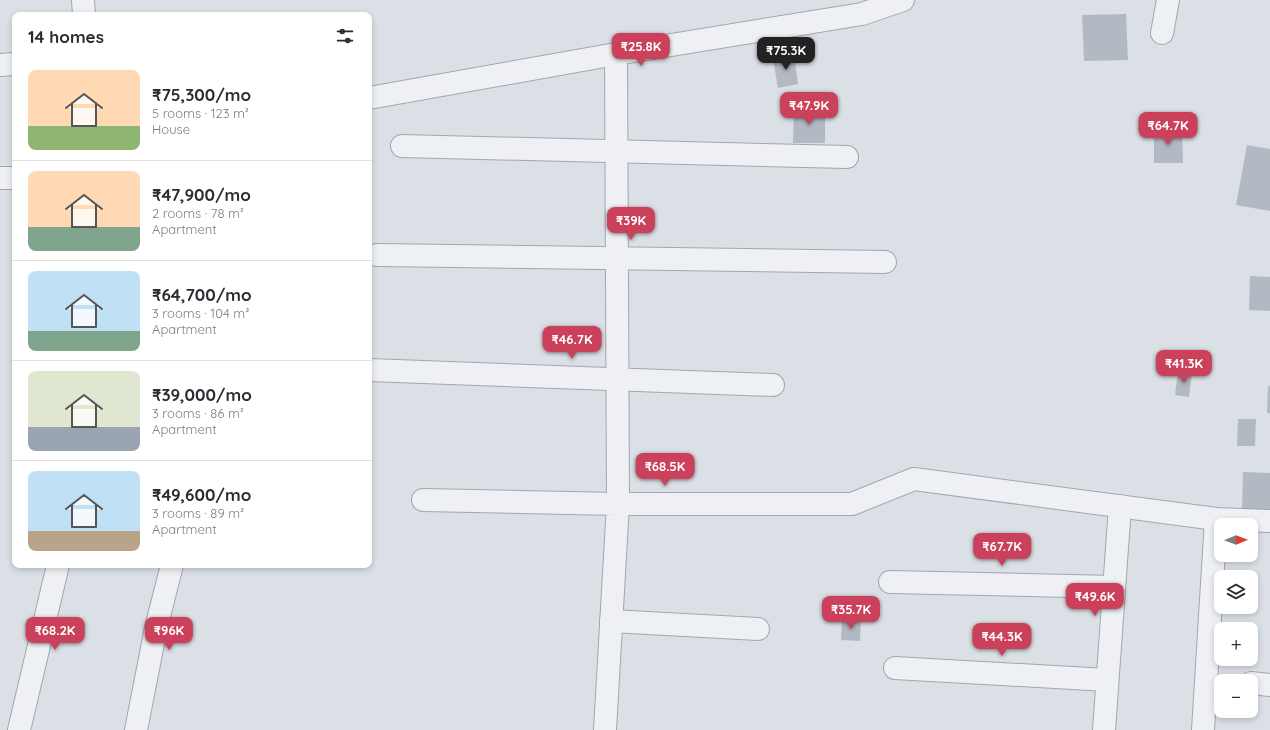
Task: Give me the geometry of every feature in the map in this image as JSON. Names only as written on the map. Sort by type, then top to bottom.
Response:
[{"type":"street","points":[[83,0],[84,12]]},
{"type":"street","points":[[372,97],[616,54],[903,0]]},
{"type":"street","points":[[1162,33],[1168,0]]},
{"type":"street","points":[[605,730],[618,504],[616,54]]},
{"type":"street","points":[[0,65],[12,64]]},
{"type":"street","points":[[402,146],[847,157]]},
{"type":"street","points":[[0,178],[12,178]]},
{"type":"street","points":[[377,254],[885,262]]},
{"type":"street","points":[[372,370],[773,384]]},
{"type":"street","points":[[423,500],[618,504],[852,504],[914,479],[1214,519]]},
{"type":"street","points":[[1104,730],[1120,506]]},
{"type":"street","points":[[1258,521],[1270,521]]},
{"type":"street","points":[[1203,730],[1213,681],[1215,562]]},
{"type":"street","points":[[19,730],[57,568]]},
{"type":"street","points":[[136,730],[156,628],[171,568]]},
{"type":"street","points":[[890,582],[1114,587]]},
{"type":"street","points":[[611,621],[758,629]]},
{"type":"street","points":[[895,668],[1107,680]]},
{"type":"street","points":[[1258,684],[1270,685]]},
{"type":"building","points":[[1126,14],[1128,60],[1084,61],[1082,15]]},
{"type":"building","points":[[794,55],[798,84],[778,88],[773,59]]},
{"type":"building","points":[[794,109],[825,109],[825,143],[793,143]]},
{"type":"building","points":[[1182,128],[1183,163],[1154,163],[1154,129]]},
{"type":"building","points":[[1247,145],[1270,149],[1270,211],[1236,205]]},
{"type":"building","points":[[1250,276],[1270,277],[1270,311],[1249,310]]},
{"type":"building","points":[[1178,371],[1192,373],[1189,397],[1175,395]]},
{"type":"building","points":[[1268,386],[1270,386],[1270,413],[1267,413]]},
{"type":"building","points":[[1238,419],[1256,419],[1255,446],[1237,446]]},
{"type":"building","points":[[1243,472],[1270,473],[1270,510],[1242,509]]},
{"type":"building","points":[[842,619],[861,620],[860,641],[841,640]]}]
